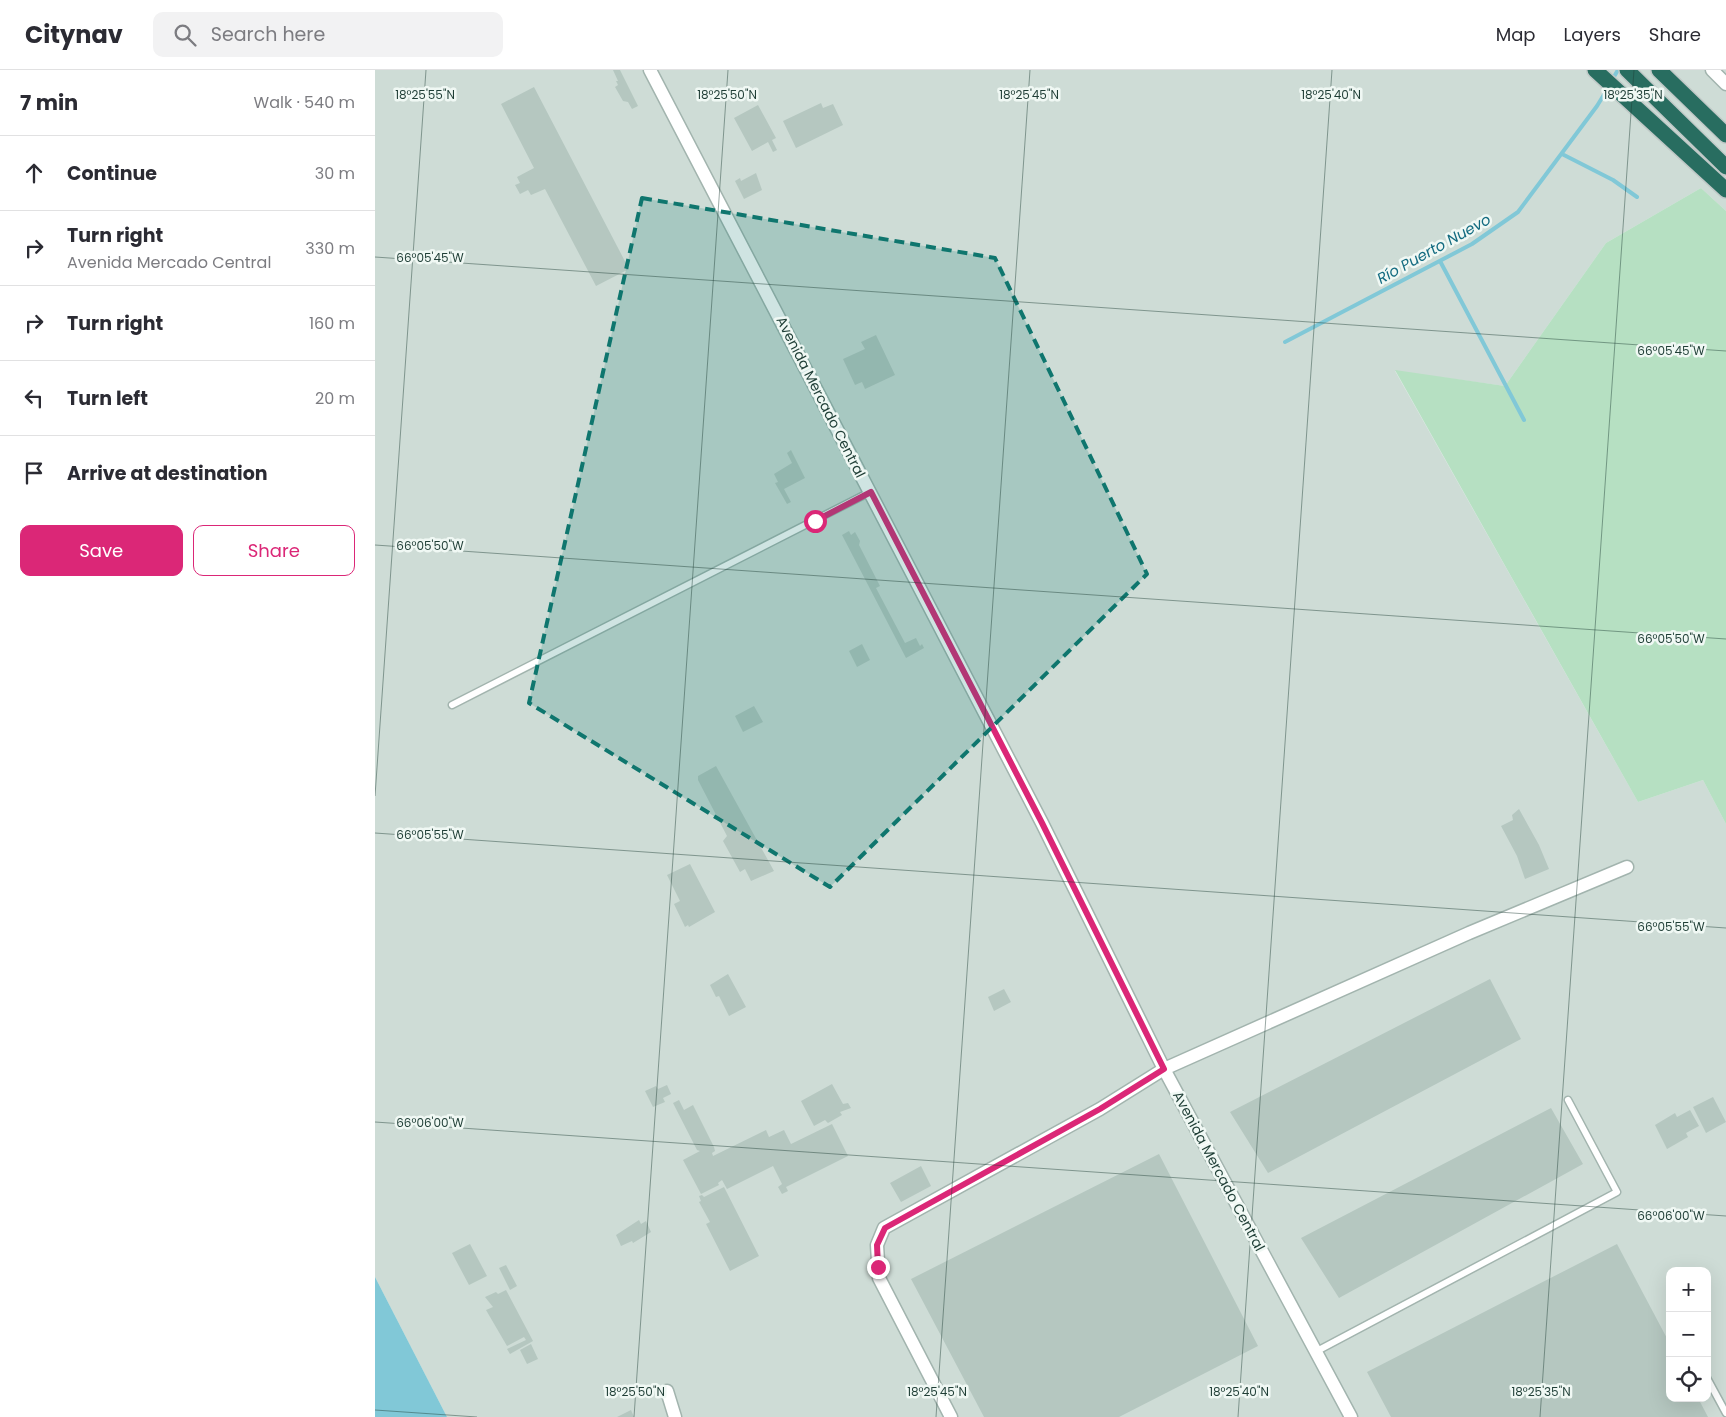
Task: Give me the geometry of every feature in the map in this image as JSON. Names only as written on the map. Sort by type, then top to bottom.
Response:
[{"type":"highway","points":[[1595,70],[1726,190]]},
{"type":"highway","points":[[1627,70],[1726,167]]},
{"type":"highway","points":[[1659,70],[1726,135]]},
{"type":"street","name":"Avenida Mercado Central","points":[[650,70],[1042,823],[1164,1069],[1351,1417]]},
{"type":"street","points":[[951,1417],[879,1278],[877,1245],[885,1228],[1100,1109],[1164,1069],[1469,933],[1627,867]]},
{"type":"street","points":[[667,1391],[675,1417]]},
{"type":"lane","points":[[452,705],[871,492]]},
{"type":"lane","points":[[1317,1351],[1617,1192],[1568,1100]]},
{"type":"lane","points":[[1711,1385],[1726,1413]]},
{"type":"highlighted area","points":[[642,198],[995,258],[1147,574],[830,887],[529,703]]},
{"type":"shaded area","points":[[375,70],[1726,70],[1726,211],[1701,188],[1606,243],[1505,386],[1395,371],[1638,802],[1703,780],[1726,824],[1726,1417],[447,1417],[375,1277]]},
{"type":"green space","points":[[1701,188],[1726,211],[1726,824],[1703,780],[1638,802],[1395,370],[1505,386],[1606,243]]},
{"type":"water","points":[[375,1277],[447,1417],[375,1417]]},
{"type":"building","points":[[613,70],[620,70],[638,106],[632,109],[628,102],[623,101],[615,87],[618,85],[616,81],[618,81]]},
{"type":"building","points":[[534,87],[629,269],[596,286],[545,189],[531,195],[528,190],[520,194],[515,185],[520,183],[517,177],[534,168],[501,104]]},
{"type":"building","points":[[821,103],[823,108],[833,104],[843,125],[796,148],[783,121]]},
{"type":"building","points":[[758,105],[776,138],[772,140],[777,150],[773,152],[768,142],[752,151],[734,118]]},
{"type":"building","points":[[756,173],[762,190],[744,199],[735,181],[740,178],[741,181]]},
{"type":"building","points":[[876,335],[895,375],[865,389],[862,382],[855,385],[843,359],[865,349],[861,342]]},
{"type":"building","points":[[791,450],[805,478],[784,489],[791,502],[787,504],[775,483],[778,482],[774,474],[792,463],[787,453]]},
{"type":"building","points":[[849,531],[851,535],[855,532],[860,541],[859,545],[880,586],[876,588],[905,643],[916,638],[920,646],[922,644],[924,648],[906,658],[842,535]]},
{"type":"building","points":[[862,644],[870,660],[857,667],[849,651]]},
{"type":"building","points":[[754,706],[763,722],[743,732],[735,716]]},
{"type":"building","points":[[716,766],[774,871],[751,881],[745,869],[740,872],[723,841],[727,836],[698,780],[698,776]]},
{"type":"building","points":[[1519,809],[1539,845],[1549,869],[1525,879],[1517,856],[1501,826],[1513,820],[1512,815]]},
{"type":"building","points":[[690,864],[715,912],[689,927],[688,925],[685,927],[674,904],[680,901],[667,875]]},
{"type":"building","points":[[728,974],[746,1007],[729,1016],[719,996],[716,997],[710,985]]},
{"type":"building","points":[[1490,979],[1521,1039],[1268,1173],[1230,1112]]},
{"type":"building","points":[[1004,989],[1011,1002],[994,1011],[988,997]]},
{"type":"building","points":[[832,1084],[843,1104],[848,1103],[851,1108],[840,1112],[842,1115],[828,1123],[825,1120],[814,1126],[801,1101]]},
{"type":"building","points":[[667,1085],[671,1094],[663,1098],[665,1102],[653,1107],[645,1091],[656,1086],[658,1089]]},
{"type":"building","points":[[1713,1097],[1726,1122],[1706,1133],[1693,1107]]},
{"type":"building","points":[[679,1100],[684,1110],[693,1105],[714,1147],[713,1156],[766,1130],[769,1137],[784,1130],[791,1144],[832,1124],[848,1156],[786,1187],[788,1191],[782,1194],[778,1187],[782,1184],[773,1166],[727,1189],[722,1180],[718,1183],[719,1185],[701,1194],[683,1160],[700,1151],[697,1150],[673,1103]]},
{"type":"building","points":[[1551,1108],[1583,1164],[1339,1298],[1301,1238]]},
{"type":"building","points":[[1690,1110],[1699,1126],[1686,1133],[1688,1137],[1667,1149],[1655,1125],[1675,1113],[1677,1117]]},
{"type":"building","points":[[1159,1154],[1258,1346],[1119,1417],[984,1417],[911,1279]]},
{"type":"building","points":[[921,1166],[931,1186],[901,1202],[890,1183]]},
{"type":"building","points":[[724,1187],[759,1256],[730,1271],[706,1224],[710,1222],[699,1202],[701,1201],[699,1196],[702,1195],[704,1197]]},
{"type":"building","points":[[639,1220],[641,1224],[646,1221],[651,1232],[633,1243],[632,1241],[621,1246],[616,1235]]},
{"type":"building","points":[[470,1244],[487,1276],[469,1285],[452,1253]]},
{"type":"building","points":[[1617,1244],[1666,1336],[1666,1402],[1700,1402],[1708,1417],[1391,1417],[1367,1372]]},
{"type":"building","points":[[506,1265],[517,1286],[510,1290],[499,1268]]},
{"type":"building","points":[[506,1290],[533,1341],[510,1354],[507,1349],[526,1340],[524,1337],[507,1346],[486,1310],[493,1307],[485,1297]]},
{"type":"building","points":[[531,1344],[538,1359],[527,1364],[520,1350]]},
{"type":"building","points":[[631,1410],[634,1417],[617,1417]]},
{"type":"waterway","name":"Río Puerto Nuevo","points":[[1612,80],[1618,70]]},
{"type":"waterway","name":"Río Puerto Nuevo","points":[[1285,342],[1472,244],[1518,212],[1597,106],[1608,88]]},
{"type":"waterway","points":[[1562,154],[1613,180],[1637,197]]},
{"type":"waterway","points":[[1440,261],[1524,420]]},
{"type":"route","points":[[815,521],[871,492],[1042,823],[1164,1069],[1100,1109],[885,1228],[877,1245],[878,1267]]}]
